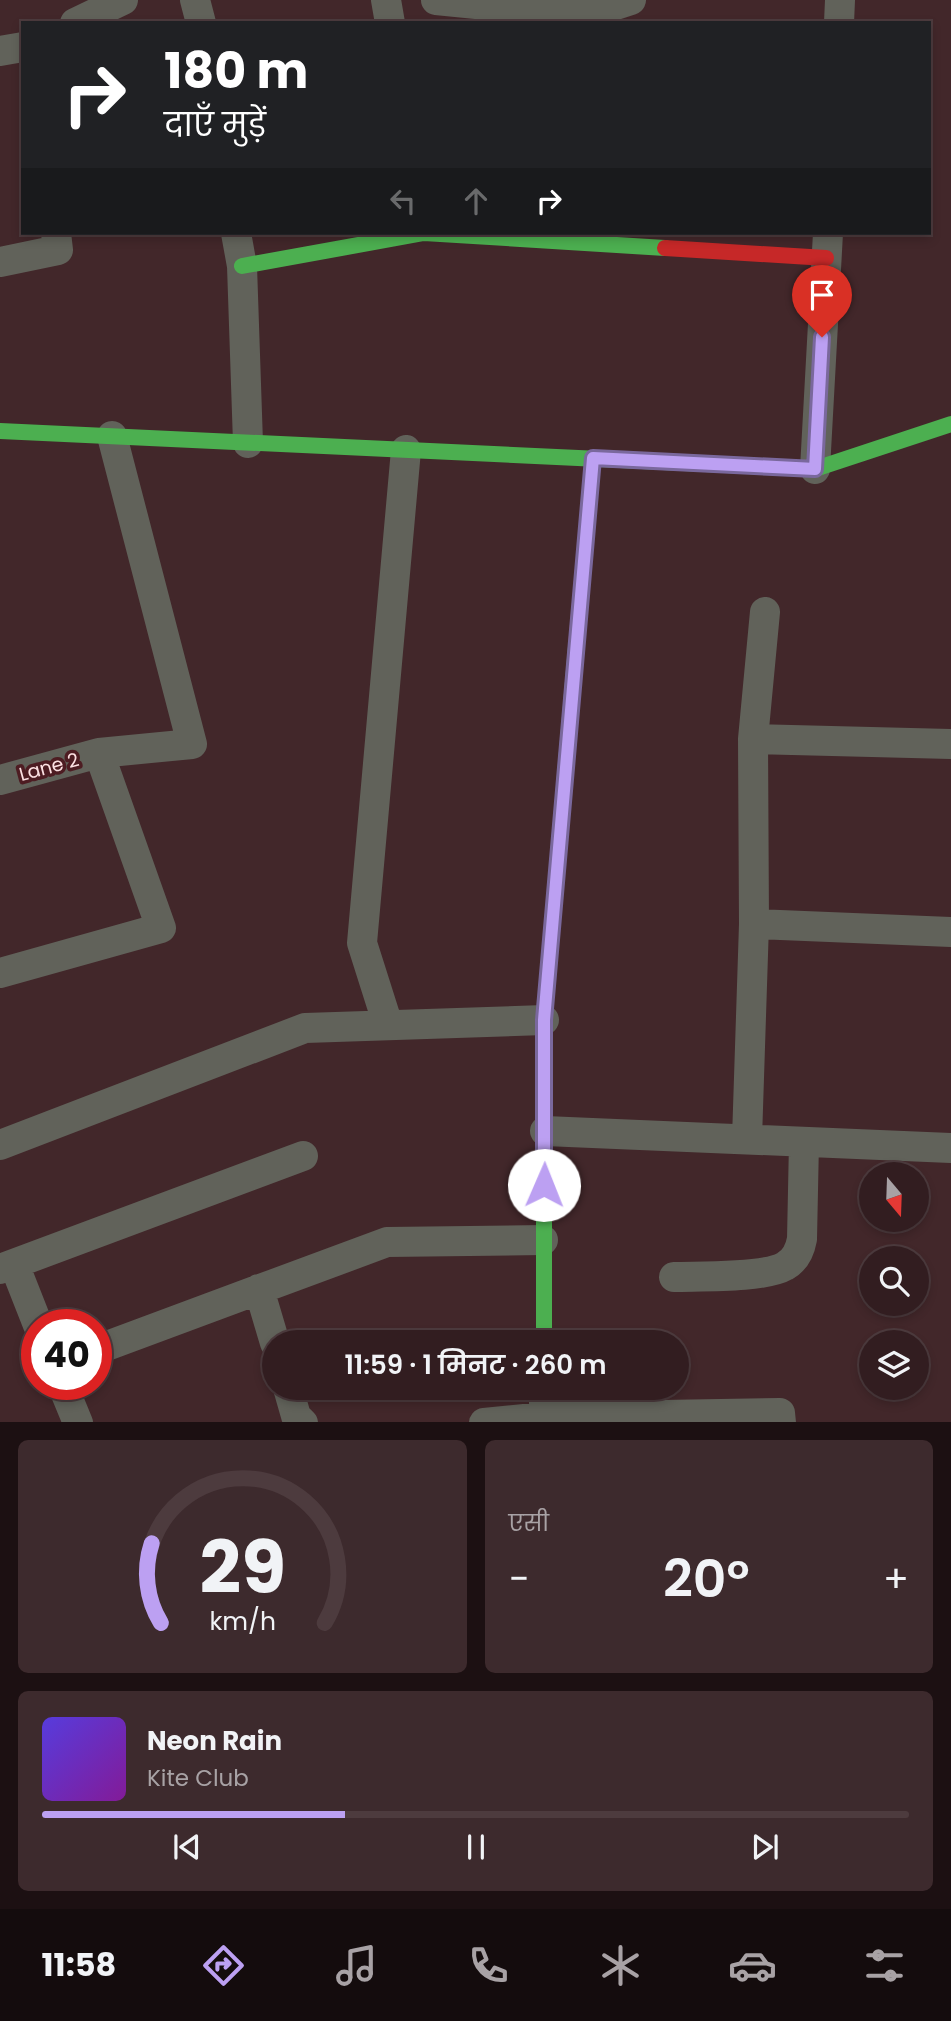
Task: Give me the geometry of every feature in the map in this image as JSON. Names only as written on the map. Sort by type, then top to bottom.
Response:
[{"type":"street","points":[[79,21],[123,0]]},
{"type":"street","points":[[195,0],[200,21]]},
{"type":"street","points":[[386,0],[390,21]]},
{"type":"street","points":[[436,0],[586,13],[631,0]]},
{"type":"street","points":[[839,21],[840,0]]},
{"type":"street","points":[[0,51],[21,47]]},
{"type":"street","points":[[0,262],[58,250],[56,235]]},
{"type":"street","points":[[236,235],[242,266],[248,443]]},
{"type":"street","points":[[242,266],[413,235]]},
{"type":"street","points":[[488,235],[827,245],[815,469]]},
{"type":"street","points":[[0,431],[815,469],[951,424]]},
{"type":"street","name":"Lane 2","points":[[0,780],[99,753],[192,744],[112,436]]},
{"type":"street","points":[[388,1025],[362,943],[406,450]]},
{"type":"street","points":[[544,1330],[544,1020],[593,458]]},
{"type":"street","points":[[747,1139],[754,924],[753,738],[765,612]]},
{"type":"street","points":[[753,738],[951,744]]},
{"type":"street","points":[[0,973],[161,928],[99,753]]},
{"type":"street","points":[[754,924],[951,932]]},
{"type":"street","points":[[0,1145],[305,1028],[544,1020]]},
{"type":"street","points":[[545,1131],[951,1149]]},
{"type":"street","points":[[674,1277],[768,1272],[786,1266],[800,1252],[804,1142]]},
{"type":"street","points":[[30,1309],[7,1266],[303,1156]]},
{"type":"street","points":[[112,1344],[387,1242],[543,1240]]},
{"type":"street","points":[[259,1289],[271,1330]]},
{"type":"street","points":[[69,1400],[78,1422]]},
{"type":"street","points":[[291,1400],[296,1416],[302,1422]]},
{"type":"street","points":[[544,1400],[544,1417]]},
{"type":"street","points":[[494,1422],[544,1417],[589,1420],[780,1413],[781,1422]]},
{"type":"traffic: fast","points":[[242,266],[413,235]]},
{"type":"traffic: fast","points":[[456,235],[665,248]]},
{"type":"traffic: fast","points":[[0,431],[815,469],[951,424]]},
{"type":"traffic: fast","points":[[544,1330],[544,1020],[576,647]]},
{"type":"traffic: jam","points":[[665,248],[826,258]]},
{"type":"traffic: jam","points":[[576,647],[593,458]]},
{"type":"route","points":[[544,1185],[544,1020],[593,458],[815,469],[822,337]]}]
